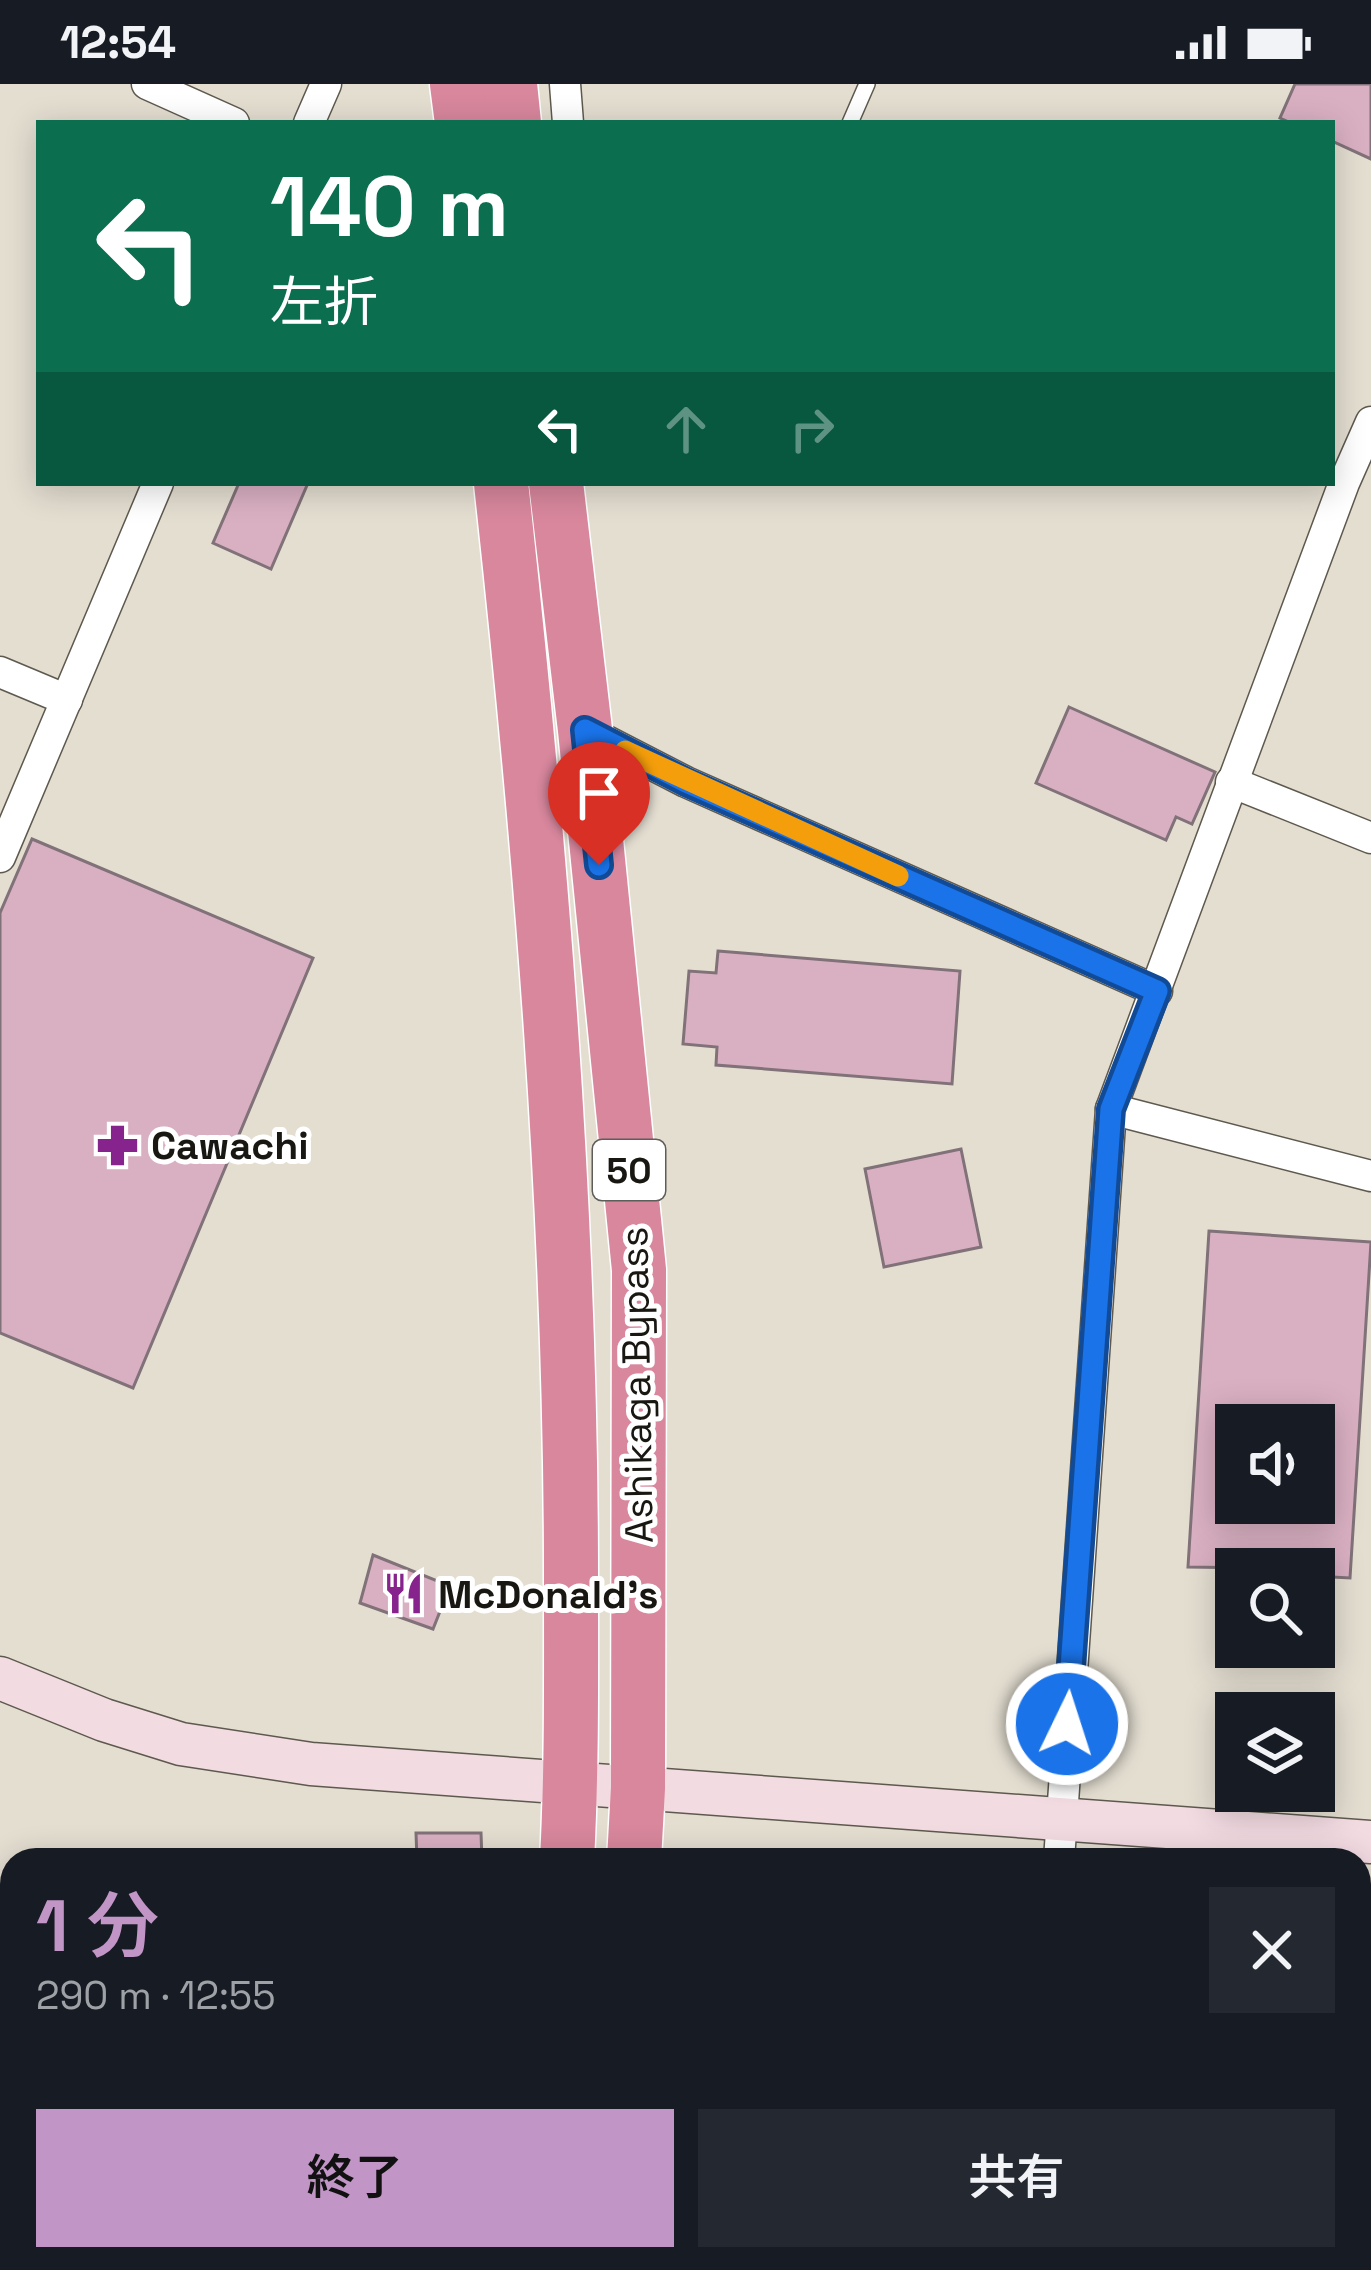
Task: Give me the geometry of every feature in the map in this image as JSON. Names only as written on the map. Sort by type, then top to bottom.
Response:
[{"type":"highway","points":[[457,84],[462,120]]},
{"type":"highway","points":[[510,84],[514,120]]},
{"type":"highway","name":"Ashikaga Bypass","points":[[501,486],[532,758],[566,1252],[571,1422],[568,1848]]},
{"type":"highway","name":"Ashikaga Bypass","points":[[556,486],[639,1270],[635,1848]]},
{"type":"street","points":[[147,84],[227,120]]},
{"type":"street","points":[[310,120],[326,84]]},
{"type":"street","points":[[565,84],[568,120]]},
{"type":"street","points":[[1060,1839],[1111,1109],[1371,422]]},
{"type":"street","points":[[0,857],[157,486]]},
{"type":"street","points":[[0,672],[67,700]]},
{"type":"street","points":[[585,730],[686,782],[1157,991]]},
{"type":"street","points":[[1231,782],[1371,838]]},
{"type":"street","points":[[1111,1109],[1371,1176]]},
{"type":"street","points":[[0,1678],[104,1720],[181,1744],[310,1764],[638,1788],[1060,1839],[1371,1842]]},
{"type":"lane","points":[[851,120],[867,84]]},
{"type":"building","points":[[1295,84],[1371,84],[1371,159],[1335,142],[1335,120],[1280,118]]},
{"type":"building","points":[[238,486],[307,486],[271,569],[213,543]]},
{"type":"building","points":[[1069,707],[1215,772],[1192,824],[1176,817],[1166,840],[1036,783]]},
{"type":"building","name":"Cawachi","points":[[32,839],[313,958],[133,1388],[0,1333],[0,913]]},
{"type":"building","points":[[718,951],[960,971],[952,1084],[716,1065],[717,1047],[683,1044],[689,971],[716,973]]},
{"type":"building","points":[[961,1149],[981,1247],[884,1267],[865,1169]]},
{"type":"building","points":[[1209,1231],[1371,1242],[1350,1578],[1335,1577],[1335,1548],[1215,1548],[1215,1567],[1188,1567]]},
{"type":"building","name":"McDonald's","points":[[373,1555],[450,1586],[433,1629],[360,1603]]},
{"type":"building","points":[[416,1833],[481,1833],[482,1848],[417,1848]]},
{"type":"slow traffic","points":[[625,751],[898,876]]},
{"type":"place","name":"Cawachi","points":[[117,1145]]},
{"type":"place","name":"McDonald's","points":[[404,1594]]},
{"type":"route","points":[[599,865],[585,730],[686,782],[1157,991],[1111,1109],[1067,1724]]}]
